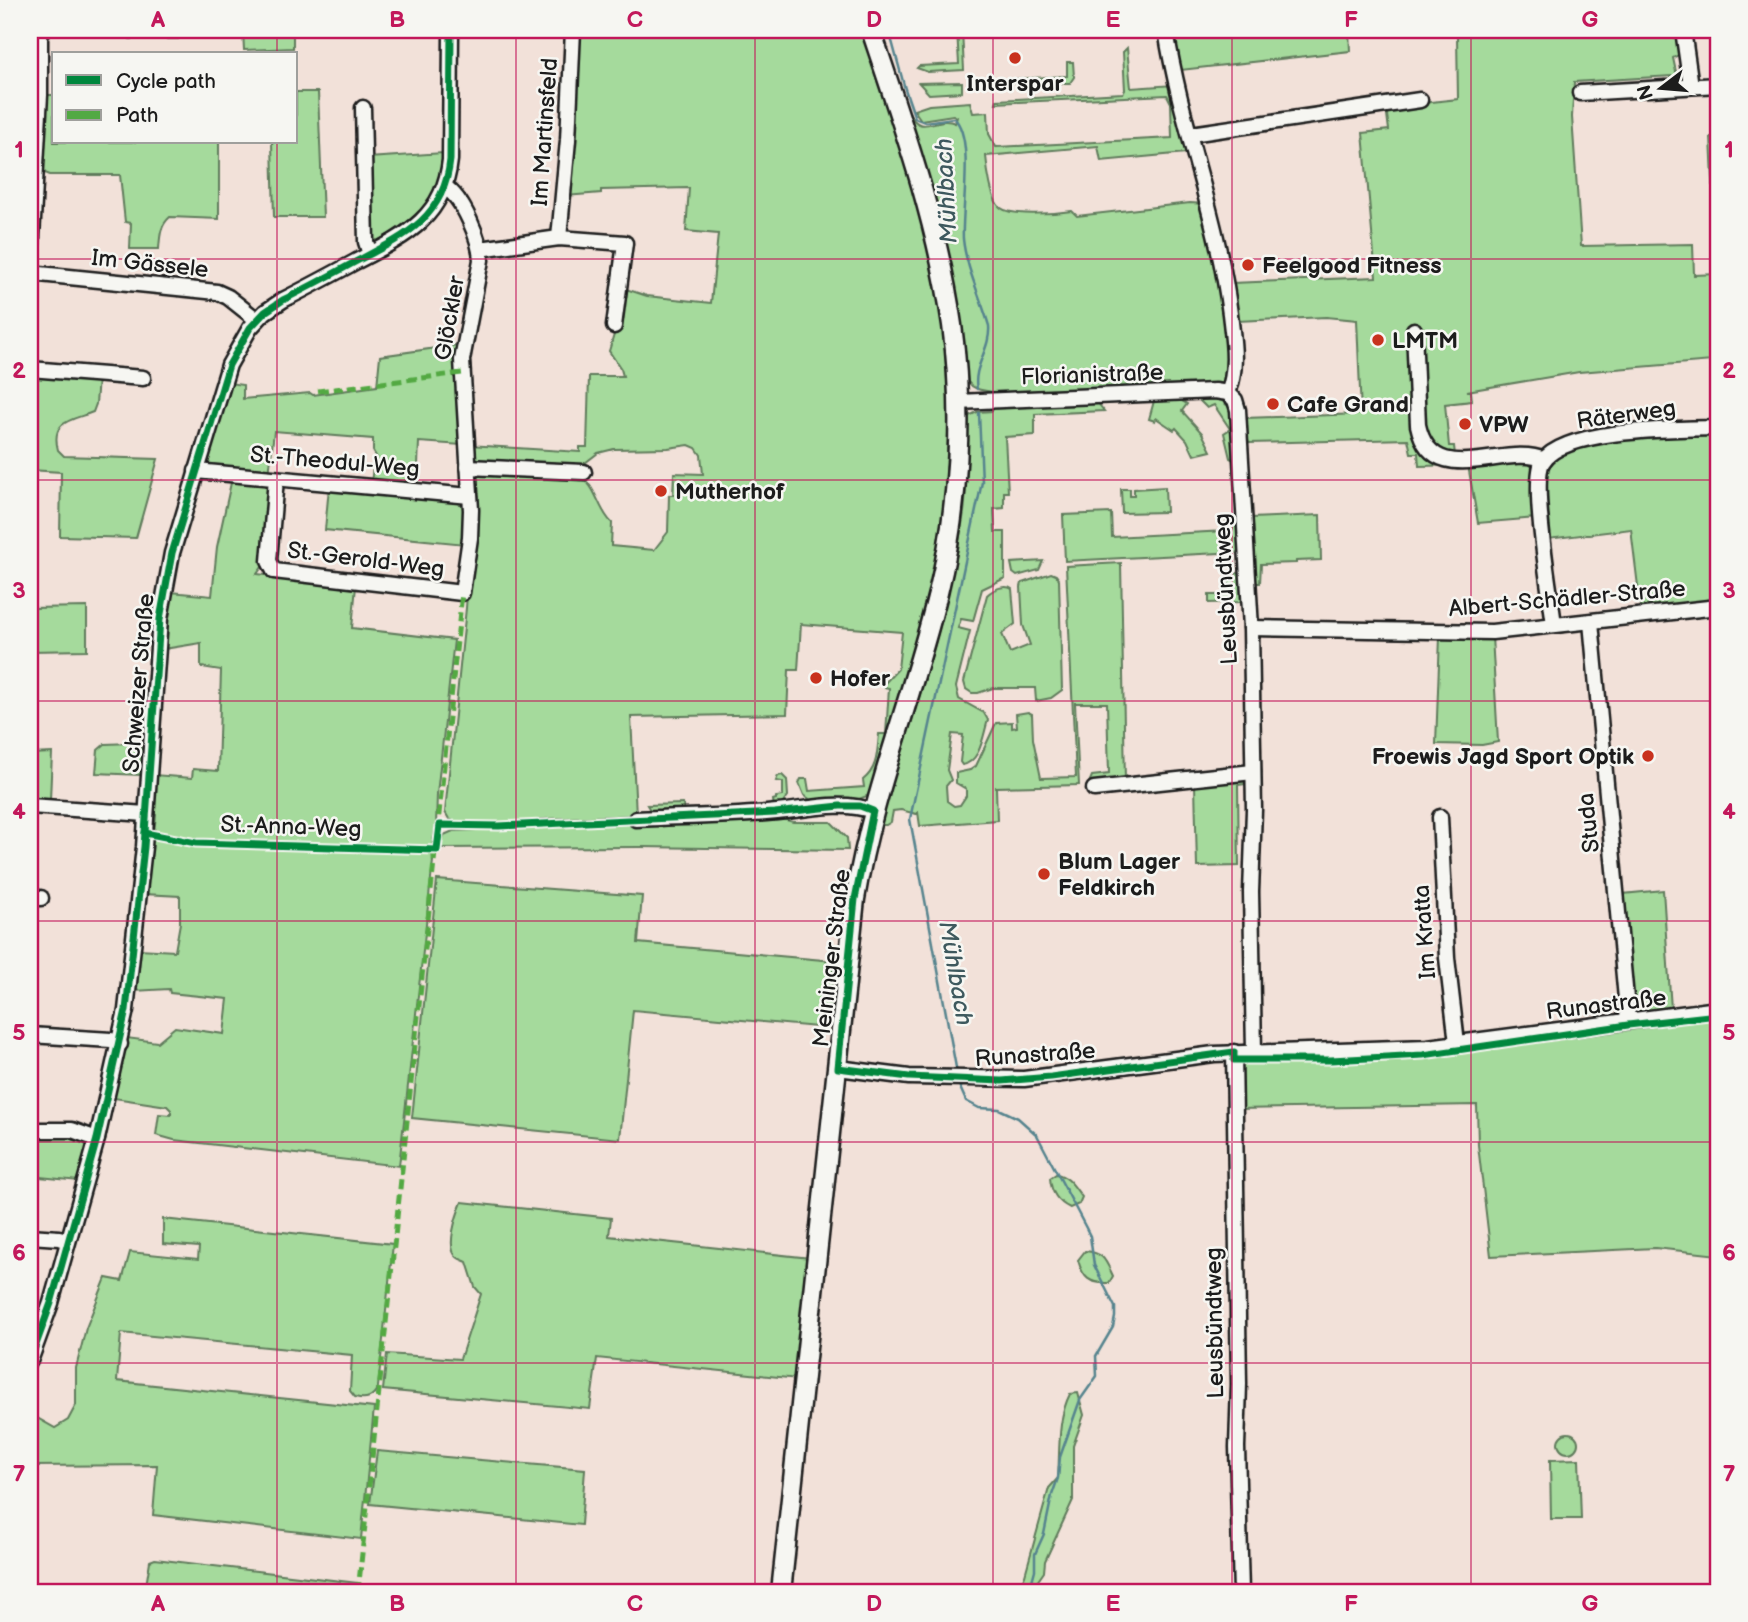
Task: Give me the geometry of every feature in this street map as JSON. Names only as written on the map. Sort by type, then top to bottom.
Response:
[{"type":"main road","name":"Meininger Straße","points":[[781,1592],[855,899],[873,811],[923,652],[939,590],[954,495],[958,402],[951,324],[937,247],[870,30]]},
{"type":"street","points":[[30,273],[40,95],[40,30]]},
{"type":"street","name":"Schweizer Straße","points":[[30,1361],[51,1303],[97,1139],[120,1044],[129,992],[162,606],[172,553],[229,365],[243,337],[257,320],[283,300],[404,235],[422,221],[440,198],[450,160],[451,30]]},
{"type":"street","name":"Im Martinsfeld","points":[[559,237],[568,140],[573,30]]},
{"type":"street","name":"Leusbündtweg","points":[[1166,30],[1216,231],[1231,322],[1234,372],[1228,393],[1235,400],[1238,410],[1251,628],[1254,1052]]},
{"type":"street","points":[[1683,30],[1691,86]]},
{"type":"street","points":[[1580,93],[1718,85]]},
{"type":"street","points":[[1191,134],[1420,100]]},
{"type":"street","points":[[363,108],[366,244],[370,254]]},
{"type":"street","name":"Glöckler","points":[[445,187],[460,204],[480,249],[481,272],[462,359],[470,496],[470,538],[462,593]]},
{"type":"street","name":"Im Martinsfeld","points":[[480,249],[559,237],[625,243],[614,326]]},
{"type":"street","name":"Im Gässele","points":[[30,273],[217,292],[228,297],[257,320]]},
{"type":"street","points":[[1414,330],[1418,425],[1421,438],[1431,452],[1444,458],[1469,462],[1530,457],[1544,460],[1539,476],[1540,515],[1554,625]]},
{"type":"street","points":[[30,369],[142,378]]},
{"type":"street","name":"Florianistraße","points":[[958,402],[1215,391],[1228,393]]},
{"type":"street","name":"Räterweg","points":[[1544,460],[1562,447],[1613,434],[1718,428]]},
{"type":"street","points":[[468,467],[584,472]]},
{"type":"street","name":"St.-Theodul-Weg","points":[[196,471],[470,496]]},
{"type":"street","name":"St.-Gerold-Weg","points":[[276,479],[270,558],[274,571],[462,593]]},
{"type":"street","name":"Albert-Schädler-Straße","points":[[1251,628],[1470,632],[1591,622],[1718,607]]},
{"type":"street","name":"Studa","points":[[1591,622],[1628,1020]]},
{"type":"street","points":[[1094,789],[1253,772]]},
{"type":"street","points":[[30,806],[146,814]]},
{"type":"street","points":[[636,819],[775,813],[840,806],[860,806],[873,811]]},
{"type":"street","name":"Im Kratta","points":[[1440,817],[1447,958],[1457,1043]]},
{"type":"street","name":"Runastraße","points":[[838,1068],[899,1076],[1024,1079],[1234,1052],[1391,1049],[1457,1043],[1718,1009]]},
{"type":"street","points":[[30,1035],[111,1040],[120,1044]]},
{"type":"street","name":"Leusbündtweg","points":[[1234,1052],[1239,1384],[1236,1434],[1241,1592]]},
{"type":"street","points":[[30,1130],[72,1130],[97,1139]]},
{"type":"street","points":[[30,1236],[68,1241]]},
{"type":"green space","points":[[130,30],[177,30],[178,39],[130,39]]},
{"type":"green space","points":[[243,30],[293,30],[293,48],[244,50]]},
{"type":"green space","points":[[577,30],[863,30],[899,134],[932,256],[943,319],[949,412],[944,518],[930,602],[872,789],[867,796],[859,799],[812,801],[804,795],[799,783],[801,779],[807,779],[809,791],[864,787],[863,780],[872,770],[876,759],[879,734],[886,734],[889,688],[883,685],[898,669],[902,632],[801,624],[798,670],[789,670],[787,714],[631,717],[636,815],[544,819],[506,824],[457,823],[449,819],[445,812],[466,608],[476,473],[578,476],[589,485],[612,523],[611,546],[654,550],[668,532],[669,495],[673,495],[674,473],[703,474],[701,455],[696,448],[689,445],[614,449],[598,453],[581,466],[478,462],[469,445],[580,452],[580,447],[587,447],[589,376],[623,376],[609,351],[620,315],[623,288],[647,296],[711,303],[718,234],[686,231],[689,188],[601,190],[601,193],[566,196]]},
{"type":"green space","points":[[957,30],[962,30],[964,70],[928,72],[917,68],[959,64]]},
{"type":"green space","points":[[1173,30],[1349,30],[1350,51],[1181,70]]},
{"type":"green space","points":[[1534,30],[1678,30],[1680,54],[1673,58],[1676,72],[1685,72],[1681,81],[1675,84],[1672,76],[1574,82],[1572,117],[1581,246],[1693,244],[1694,275],[1718,274],[1718,423],[1716,424],[1712,361],[1579,372],[1467,391],[1471,391],[1472,401],[1445,404],[1449,446],[1454,446],[1455,455],[1528,463],[1535,470],[1536,518],[1478,523],[1468,465],[1419,466],[1418,453],[1411,453],[1408,439],[1249,443],[1245,434],[1244,418],[1361,414],[1357,320],[1326,317],[1237,321],[1232,283],[1376,277],[1363,133],[1389,130],[1386,107],[1458,99],[1457,35]]},
{"type":"green space","points":[[1127,48],[1131,88],[1174,85],[1188,150],[1186,153],[1101,161],[1098,146],[986,156],[992,192],[1001,208],[1015,213],[1072,211],[1077,216],[1190,203],[1205,204],[1220,282],[1230,370],[1225,382],[1218,386],[999,395],[979,390],[968,382],[959,323],[904,113],[909,112],[914,120],[924,125],[941,121],[955,123],[957,117],[953,115],[921,120],[914,110],[929,105],[970,102],[973,113],[988,112],[989,134],[996,147],[1172,138],[1171,103],[1167,95],[996,103],[997,100],[1123,93],[1123,52]]},
{"type":"green space","points":[[1067,62],[1073,62],[1074,77],[1070,83],[1015,83],[1015,79],[1067,76]]},
{"type":"green space","points":[[962,82],[962,92],[929,94],[919,83]]},
{"type":"green space","points":[[298,92],[318,92],[323,217],[274,217],[272,144],[298,144]]},
{"type":"green space","points":[[43,95],[52,95],[52,144],[219,144],[219,219],[170,217],[162,228],[159,249],[130,249],[131,223],[125,222],[120,175],[50,175],[40,171]]},
{"type":"green space","points":[[1711,137],[1718,137],[1718,224],[1715,224]]},
{"type":"green space","points":[[443,153],[441,171],[430,198],[411,219],[371,245],[368,158]]},
{"type":"green space","points":[[458,345],[454,377],[462,445],[419,442],[417,488],[371,484],[377,458],[373,451],[373,439],[274,431],[269,475],[206,463],[229,383],[243,385],[243,399],[310,393],[313,395],[377,386],[380,356]]},
{"type":"green space","points":[[30,373],[98,378],[93,412],[65,423],[57,433],[58,450],[64,456],[158,459],[136,538],[60,536],[61,472],[30,470]]},
{"type":"green space","points":[[1198,399],[1221,400],[1230,408],[1234,460],[1230,458],[1224,433],[1230,429],[1214,405],[1207,408]]},
{"type":"green space","points":[[1180,400],[1187,404],[1182,411],[1202,433],[1211,451],[1194,455],[1187,440],[1176,428],[1174,430],[1156,418],[1155,421],[1149,419],[1154,401]]},
{"type":"green space","points":[[1097,402],[1104,411],[1035,414],[1035,435],[1005,437],[1008,492],[1004,492],[1004,508],[994,509],[995,532],[1005,532],[1005,578],[982,589],[973,621],[961,619],[958,628],[970,631],[956,687],[959,699],[984,713],[988,720],[980,747],[968,763],[962,765],[960,762],[963,735],[952,734],[947,770],[951,780],[946,786],[947,801],[954,806],[960,805],[966,796],[966,789],[956,783],[956,773],[976,766],[996,723],[1012,722],[1012,728],[1017,727],[1016,714],[1032,714],[1033,739],[1041,778],[1076,777],[1066,566],[1121,563],[1125,782],[1088,785],[1092,776],[1109,774],[1107,703],[1075,703],[1079,785],[996,787],[997,820],[920,826],[918,812],[916,814],[901,810],[893,811],[891,822],[881,825],[880,820],[949,591],[964,512],[969,416],[977,412],[992,411],[994,407]]},
{"type":"green space","points":[[1718,432],[1718,601],[1641,611],[1631,529],[1548,539],[1544,481],[1548,465],[1558,455],[1600,442],[1627,438]]},
{"type":"green space","points":[[232,478],[269,485],[265,563],[257,574],[356,586],[352,628],[454,640],[432,847],[186,841],[154,833],[156,815],[151,814],[154,775],[192,778],[193,769],[218,771],[221,670],[201,667],[201,643],[164,649],[171,592],[212,596],[217,547]]},
{"type":"green space","points":[[329,487],[464,500],[465,544],[325,530]]},
{"type":"green space","points":[[1165,487],[1166,512],[1122,513],[1121,489],[1130,489],[1130,496],[1134,496],[1134,489]]},
{"type":"green space","points":[[1111,513],[1112,537],[1226,531],[1226,518],[1236,518],[1239,552],[1065,561],[1063,515]]},
{"type":"green space","points":[[1320,515],[1321,560],[1261,564],[1260,583],[1253,583],[1251,518]]},
{"type":"green space","points":[[1043,561],[1039,570],[1017,576],[1013,573],[1011,563]]},
{"type":"green space","points":[[1051,573],[1059,579],[1062,690],[1051,698],[1036,701],[1035,688],[993,688],[978,693],[966,689],[964,682],[987,595],[1000,588],[1012,589],[1015,624],[1002,634],[1010,653],[1030,645],[1023,625],[1022,583]]},
{"type":"green space","points":[[1240,573],[1241,602],[1209,603],[1209,595],[1229,595],[1229,574]]},
{"type":"green space","points":[[87,607],[87,650],[30,651],[30,608]]},
{"type":"green space","points":[[1440,636],[1492,636],[1498,742],[1482,745],[1436,744]]},
{"type":"green space","points":[[131,743],[131,748],[143,748],[141,775],[96,773],[98,750],[105,744]]},
{"type":"green space","points":[[52,753],[50,800],[30,799],[30,754]]},
{"type":"green space","points":[[782,775],[787,780],[788,796],[780,807],[661,813],[650,810],[647,805],[683,804],[684,810],[774,807],[773,800],[783,796],[783,782],[776,781],[778,776]]},
{"type":"green space","points":[[1243,780],[1246,784],[1238,785],[1239,866],[1197,867],[1195,784]]},
{"type":"green space","points":[[776,817],[793,822],[831,822],[847,838],[848,850],[440,848],[444,835],[453,831]]},
{"type":"green space","points":[[149,836],[196,844],[432,852],[399,1166],[174,1140],[156,1135],[159,1114],[171,1115],[167,1106],[114,1098],[127,1038],[157,1042],[175,1027],[224,1034],[228,999],[170,993],[169,989],[134,991],[139,949],[175,951],[180,923],[180,896],[144,894]]},
{"type":"green space","points":[[437,880],[642,896],[638,943],[834,961],[828,1028],[633,1010],[620,1139],[412,1118]]},
{"type":"green space","points":[[1663,890],[1671,1009],[1640,1012],[1633,1003],[1623,894]]},
{"type":"green space","points":[[1718,1018],[1718,1255],[1655,1248],[1491,1256],[1478,1145],[1477,1105],[1236,1109],[1239,1063],[1413,1059]]},
{"type":"green space","points":[[30,1134],[70,1135],[90,1146],[79,1181],[30,1176]]},
{"type":"green space","points":[[1056,1174],[1074,1186],[1082,1197],[1079,1204],[1070,1208],[1058,1200],[1050,1178]]},
{"type":"green space","points":[[462,1202],[611,1218],[609,1236],[810,1258],[798,1379],[597,1358],[590,1409],[383,1390],[387,1354],[460,1359],[481,1294],[475,1287],[467,1262],[457,1257],[452,1246],[453,1231]]},
{"type":"green space","points":[[163,1219],[393,1244],[378,1387],[369,1397],[355,1397],[350,1391],[352,1355],[121,1333],[117,1381],[374,1408],[361,1539],[153,1515],[157,1465],[30,1466],[30,1414],[55,1428],[68,1420],[76,1405],[76,1368],[86,1328],[106,1278],[122,1281],[130,1252],[198,1259],[199,1247],[163,1244]]},
{"type":"green space","points":[[1085,1251],[1096,1253],[1106,1261],[1113,1276],[1109,1283],[1092,1281],[1082,1271],[1078,1260]]},
{"type":"green space","points":[[1078,1393],[1084,1415],[1073,1446],[1073,1500],[1045,1561],[1044,1572],[1037,1582],[1038,1592],[1017,1592],[1025,1575],[1049,1488],[1058,1478],[1060,1435],[1066,1404],[1070,1394]]},
{"type":"green space","points":[[1568,1433],[1575,1436],[1578,1443],[1575,1450],[1568,1453],[1561,1450],[1558,1443],[1561,1436]]},
{"type":"green space","points":[[377,1451],[585,1469],[581,1525],[370,1504]]},
{"type":"green space","points":[[1579,1459],[1581,1519],[1551,1519],[1550,1460]]},
{"type":"green space","points":[[155,1559],[357,1583],[356,1592],[145,1592],[150,1561]]},
{"type":"waterway","name":"Mühlbach","points":[[889,30],[915,118],[925,122],[954,118],[964,141],[966,175],[963,239],[970,272],[989,326],[977,373],[977,389]]},
{"type":"waterway","name":"Mühlbach","points":[[957,1073],[910,819],[982,482],[979,413]]},
{"type":"waterway","name":"Mühlbach","points":[[958,1083],[966,1101],[979,1108],[999,1109],[1018,1118],[1037,1135],[1090,1236],[1094,1265],[1115,1307],[1113,1327],[1096,1356],[1097,1376],[1080,1400],[1060,1457],[1058,1478],[1044,1534],[1035,1554],[1035,1570],[1029,1592]]},
{"type":"marked path","points":[[318,391],[462,373]]},
{"type":"marked path","points":[[358,1592],[462,593]]},
{"type":"cycle path","points":[[30,1361],[51,1303],[97,1139],[126,1010],[144,847],[160,619],[172,553],[229,365],[250,328],[265,312],[389,244],[430,212],[446,180],[450,160],[451,30]]},
{"type":"cycle path","name":"St.-Anna-Weg","points":[[145,833],[196,843],[437,850],[440,825],[499,826],[775,813],[860,806],[873,811],[855,899],[838,1068],[909,1077],[1002,1081],[1051,1077],[1234,1052],[1234,1060],[1331,1060],[1423,1055],[1628,1025],[1718,1015]]},
{"type":"place","name":"Interspar","points":[[1015,58]]},
{"type":"place","name":"Feelgood Fitness","points":[[1248,265]]},
{"type":"place","name":"LMTM","points":[[1378,340]]},
{"type":"place","name":"Cafe Grand","points":[[1273,404]]},
{"type":"place","name":"VPW","points":[[1465,424]]},
{"type":"place","name":"Mutherhof","points":[[661,491]]},
{"type":"place","name":"Hofer","points":[[816,678]]},
{"type":"place","name":"Froewis Jagd Sport Optik","points":[[1648,756]]},
{"type":"place","name":"Blum Lager Feldkirch","points":[[1044,874]]}]
